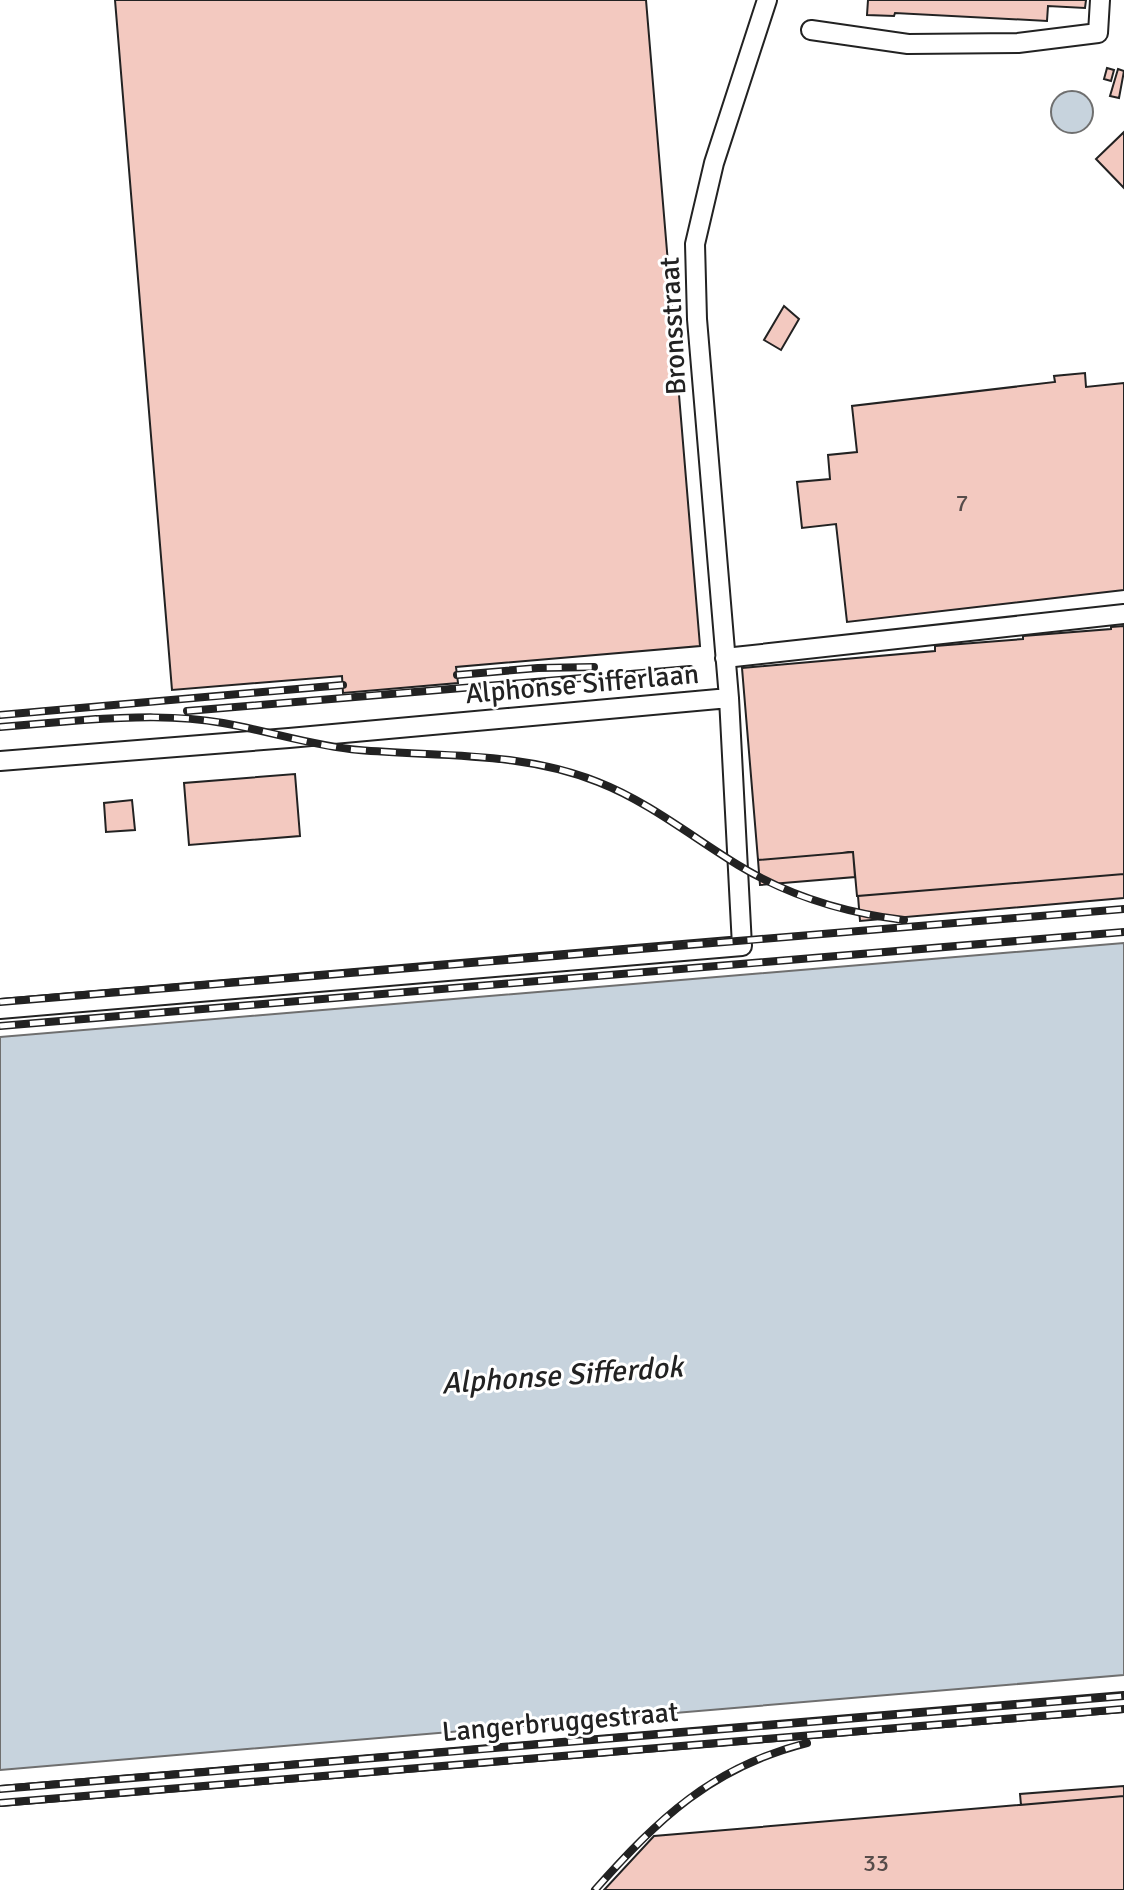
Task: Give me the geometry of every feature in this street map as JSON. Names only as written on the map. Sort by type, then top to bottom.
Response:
[{"type":"street","name":"Bronsstraat","points":[[725,658],[697,319],[695,244],[714,163],[767,0]]},
{"type":"street","points":[[811,30],[908,44],[1018,43],[1098,33],[1100,0]]},
{"type":"street","name":"Alphonse Sifferlaan","points":[[0,761],[729,698],[725,658],[1124,614]]},
{"type":"street","points":[[0,1009],[742,946],[729,698]]},
{"type":"street","name":"Langerbruggestraat","points":[[0,1796],[1124,1702]]},
{"type":"water","points":[[1072,91],[1087,97],[1093,112],[1087,127],[1072,133],[1057,127],[1051,112],[1057,97]]},
{"type":"water","name":"Alphonse Sifferdok","points":[[1124,943],[1124,1675],[0,1770],[0,1037]]},
{"type":"building","points":[[115,0],[646,0],[700,646],[456,667],[458,683],[343,693],[342,676],[172,690]]},
{"type":"building","points":[[868,0],[1086,0],[1085,8],[1048,6],[1047,21],[895,13],[894,16],[867,15]]},
{"type":"building","points":[[1107,68],[1114,70],[1111,81],[1104,79]]},
{"type":"building","points":[[1118,69],[1124,71],[1119,98],[1110,96]]},
{"type":"building","points":[[1124,132],[1124,188],[1096,159]]},
{"type":"building","points":[[784,306],[799,319],[781,350],[764,340]]},
{"type":"building","points":[[1085,373],[1086,387],[1124,383],[1124,590],[847,622],[836,524],[802,528],[797,482],[830,479],[828,455],[857,452],[852,406],[1055,382],[1054,376]]},
{"type":"building","points":[[1124,626],[1124,874],[857,896],[853,852],[758,860],[742,668],[935,651],[935,646]]},
{"type":"building","points":[[295,774],[300,836],[189,845],[184,783]]},
{"type":"building","points":[[132,800],[135,830],[106,832],[104,803]]},
{"type":"building","points":[[853,852],[855,877],[760,885],[758,860]]},
{"type":"building","points":[[1124,874],[1124,898],[860,921],[858,896]]},
{"type":"building","points":[[1124,1786],[1124,1796],[1021,1805],[1020,1794]]},
{"type":"building","points":[[1124,1796],[1124,1890],[604,1890],[654,1836]]},
{"type":"railway","points":[[457,675],[594,667]]},
{"type":"railway","points":[[187,711],[690,669]]},
{"type":"railway","points":[[0,715],[343,685]]},
{"type":"railway","points":[[84,720],[154,717],[206,720],[342,748],[510,760],[569,772],[635,799],[738,865],[777,886],[839,908],[904,920]]},
{"type":"railway","points":[[0,727],[96,719]]},
{"type":"railway","points":[[0,1002],[1124,909]]},
{"type":"railway","points":[[0,1026],[1124,932]]},
{"type":"railway","points":[[0,1789],[1124,1696]]},
{"type":"railway","points":[[0,1803],[1124,1709]]},
{"type":"railway","points":[[595,1890],[641,1840],[689,1799],[743,1766],[807,1743]]}]
